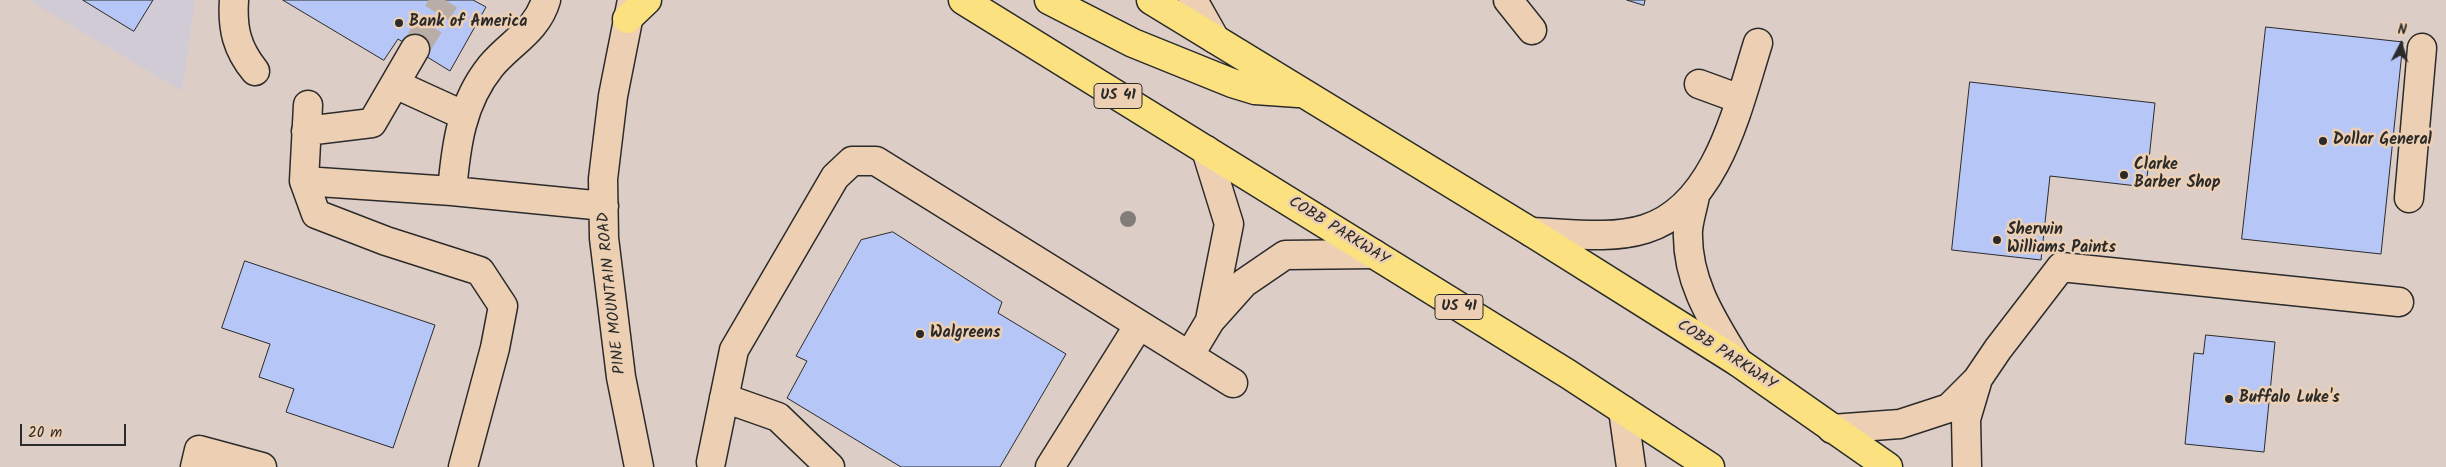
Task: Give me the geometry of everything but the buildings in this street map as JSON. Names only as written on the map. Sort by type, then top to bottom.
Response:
[{"type":"main road","points":[[629,10],[647,0]]},
{"type":"main road","name":"COBB PARKWAY","points":[[963,0],[1374,254],[1623,410],[1710,467]]},
{"type":"main road","points":[[1049,0],[1133,43],[1232,83],[1256,90],[1305,94]]},
{"type":"main road","name":"COBB PARKWAY","points":[[1151,0],[1531,232],[1738,362],[1888,467]]},
{"type":"street","points":[[234,0],[235,33],[241,54],[254,71]]},
{"type":"street","points":[[452,191],[455,159],[463,115],[480,80],[503,53],[539,19],[546,0]]},
{"type":"street","points":[[1193,0],[1215,39]]},
{"type":"street","points":[[1508,0],[1532,30]]},
{"type":"street","name":"PINE MOUNTAIN ROAD","points":[[629,10],[613,96],[603,179],[604,238],[621,377],[639,467]]},
{"type":"street","points":[[1738,362],[1709,314],[1697,288],[1689,261],[1688,229],[1695,196],[1719,154],[1740,99],[1758,43]]},
{"type":"street","points":[[2409,198],[2422,48]]},
{"type":"street","points":[[415,49],[372,124],[307,118],[304,181],[316,214],[386,241],[480,271],[503,306],[495,348],[463,467]]},
{"type":"street","points":[[395,84],[463,115]]},
{"type":"street","points":[[1699,84],[1740,99]]},
{"type":"street","points":[[1206,150],[1230,224],[1210,321]]},
{"type":"street","points":[[711,465],[734,350],[835,177],[852,161],[876,161],[1233,383]]},
{"type":"street","points":[[304,181],[452,191],[604,206]]},
{"type":"street","points":[[1531,232],[1618,234],[1646,229],[1672,215],[1695,196]]},
{"type":"street","points":[[1189,356],[1210,321],[1244,283],[1285,255],[1374,254]]},
{"type":"street","points":[[1832,429],[1900,424],[1949,408],[1977,380],[1998,348],[2061,266],[2398,302]]},
{"type":"street","points":[[1050,467],[1139,325]]},
{"type":"street","points":[[1967,467],[1966,419],[1977,380]]},
{"type":"street","points":[[724,398],[778,417],[830,467]]},
{"type":"street","points":[[1623,410],[1631,467]]},
{"type":"street","points":[[195,467],[199,450],[262,467]]},
{"type":"shaded area","points":[[29,0],[195,0],[182,91]]},
{"type":"tunnel","points":[[415,49],[445,0]]},
{"type":"place","name":"Bank of America","points":[[399,23]]},
{"type":"place","name":"Dollar General","points":[[2323,141]]},
{"type":"place","name":"Clarke Barber Shop","points":[[2124,175]]},
{"type":"place","name":"Sherwin Williams Paints","points":[[1997,240]]},
{"type":"place","name":"Walgreens","points":[[920,334]]},
{"type":"place","name":"Buffalo Luke's","points":[[2229,399]]}]
